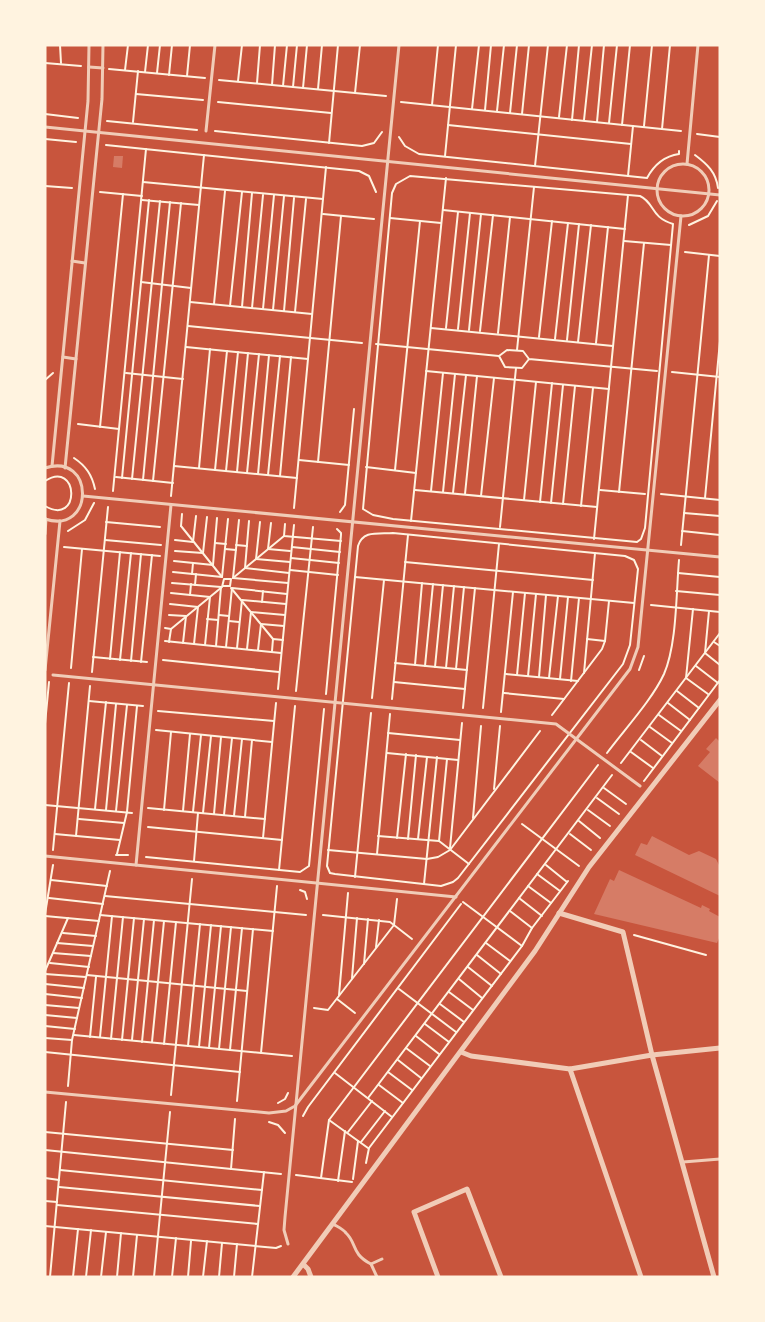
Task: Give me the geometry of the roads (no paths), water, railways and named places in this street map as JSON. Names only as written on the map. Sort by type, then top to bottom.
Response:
[{"type":"street","points":[[293,1277],[535,951],[589,867],[720,700]]},
{"type":"street","points":[[559,914],[623,932],[652,1055],[714,1277]]},
{"type":"street","points":[[460,1052],[471,1056],[570,1069],[652,1055],[720,1048]]},
{"type":"street","points":[[570,1069],[641,1277]]},
{"type":"street","points":[[438,1277],[414,1212],[467,1189],[501,1277]]},
{"type":"street","points":[[303,1264],[308,1269],[310,1277]]},
{"type":"lane","points":[[51,466],[85,131],[90,45]]},
{"type":"lane","points":[[65,468],[98,132],[103,45]]},
{"type":"lane","points":[[206,131],[215,45]]},
{"type":"lane","points":[[288,1244],[285,1217],[295,1106],[399,45]]},
{"type":"lane","points":[[687,164],[698,45]]},
{"type":"lane","points":[[89,67],[103,68]]},
{"type":"lane","points":[[45,127],[720,195]]},
{"type":"lane","points":[[678,164],[687,164],[701,171],[706,178],[709,194],[707,201],[697,213],[681,216],[674,215],[661,205],[657,189],[658,180],[670,168],[678,164]]},
{"type":"lane","points":[[45,1092],[278,1113],[286,1112],[295,1106],[630,669],[637,655],[681,216]]},
{"type":"lane","points":[[72,261],[85,263]]},
{"type":"lane","points":[[62,357],[76,359]]},
{"type":"lane","points":[[45,468],[51,466],[73,472],[80,480],[83,496],[74,515],[60,521],[46,519],[45,534]]},
{"type":"lane","points":[[83,496],[720,557]]},
{"type":"lane","points":[[136,865],[171,505]]},
{"type":"lane","points":[[45,670],[60,521]]},
{"type":"lane","points":[[53,675],[556,724],[639,786]]},
{"type":"lane","points":[[45,856],[456,897]]},
{"type":"lane","points":[[681,1162],[720,1159]]},
{"type":"lane","points":[[333,1224],[348,1234],[355,1251],[371,1264],[377,1277]]},
{"type":"lane","points":[[371,1264],[382,1260]]}]
